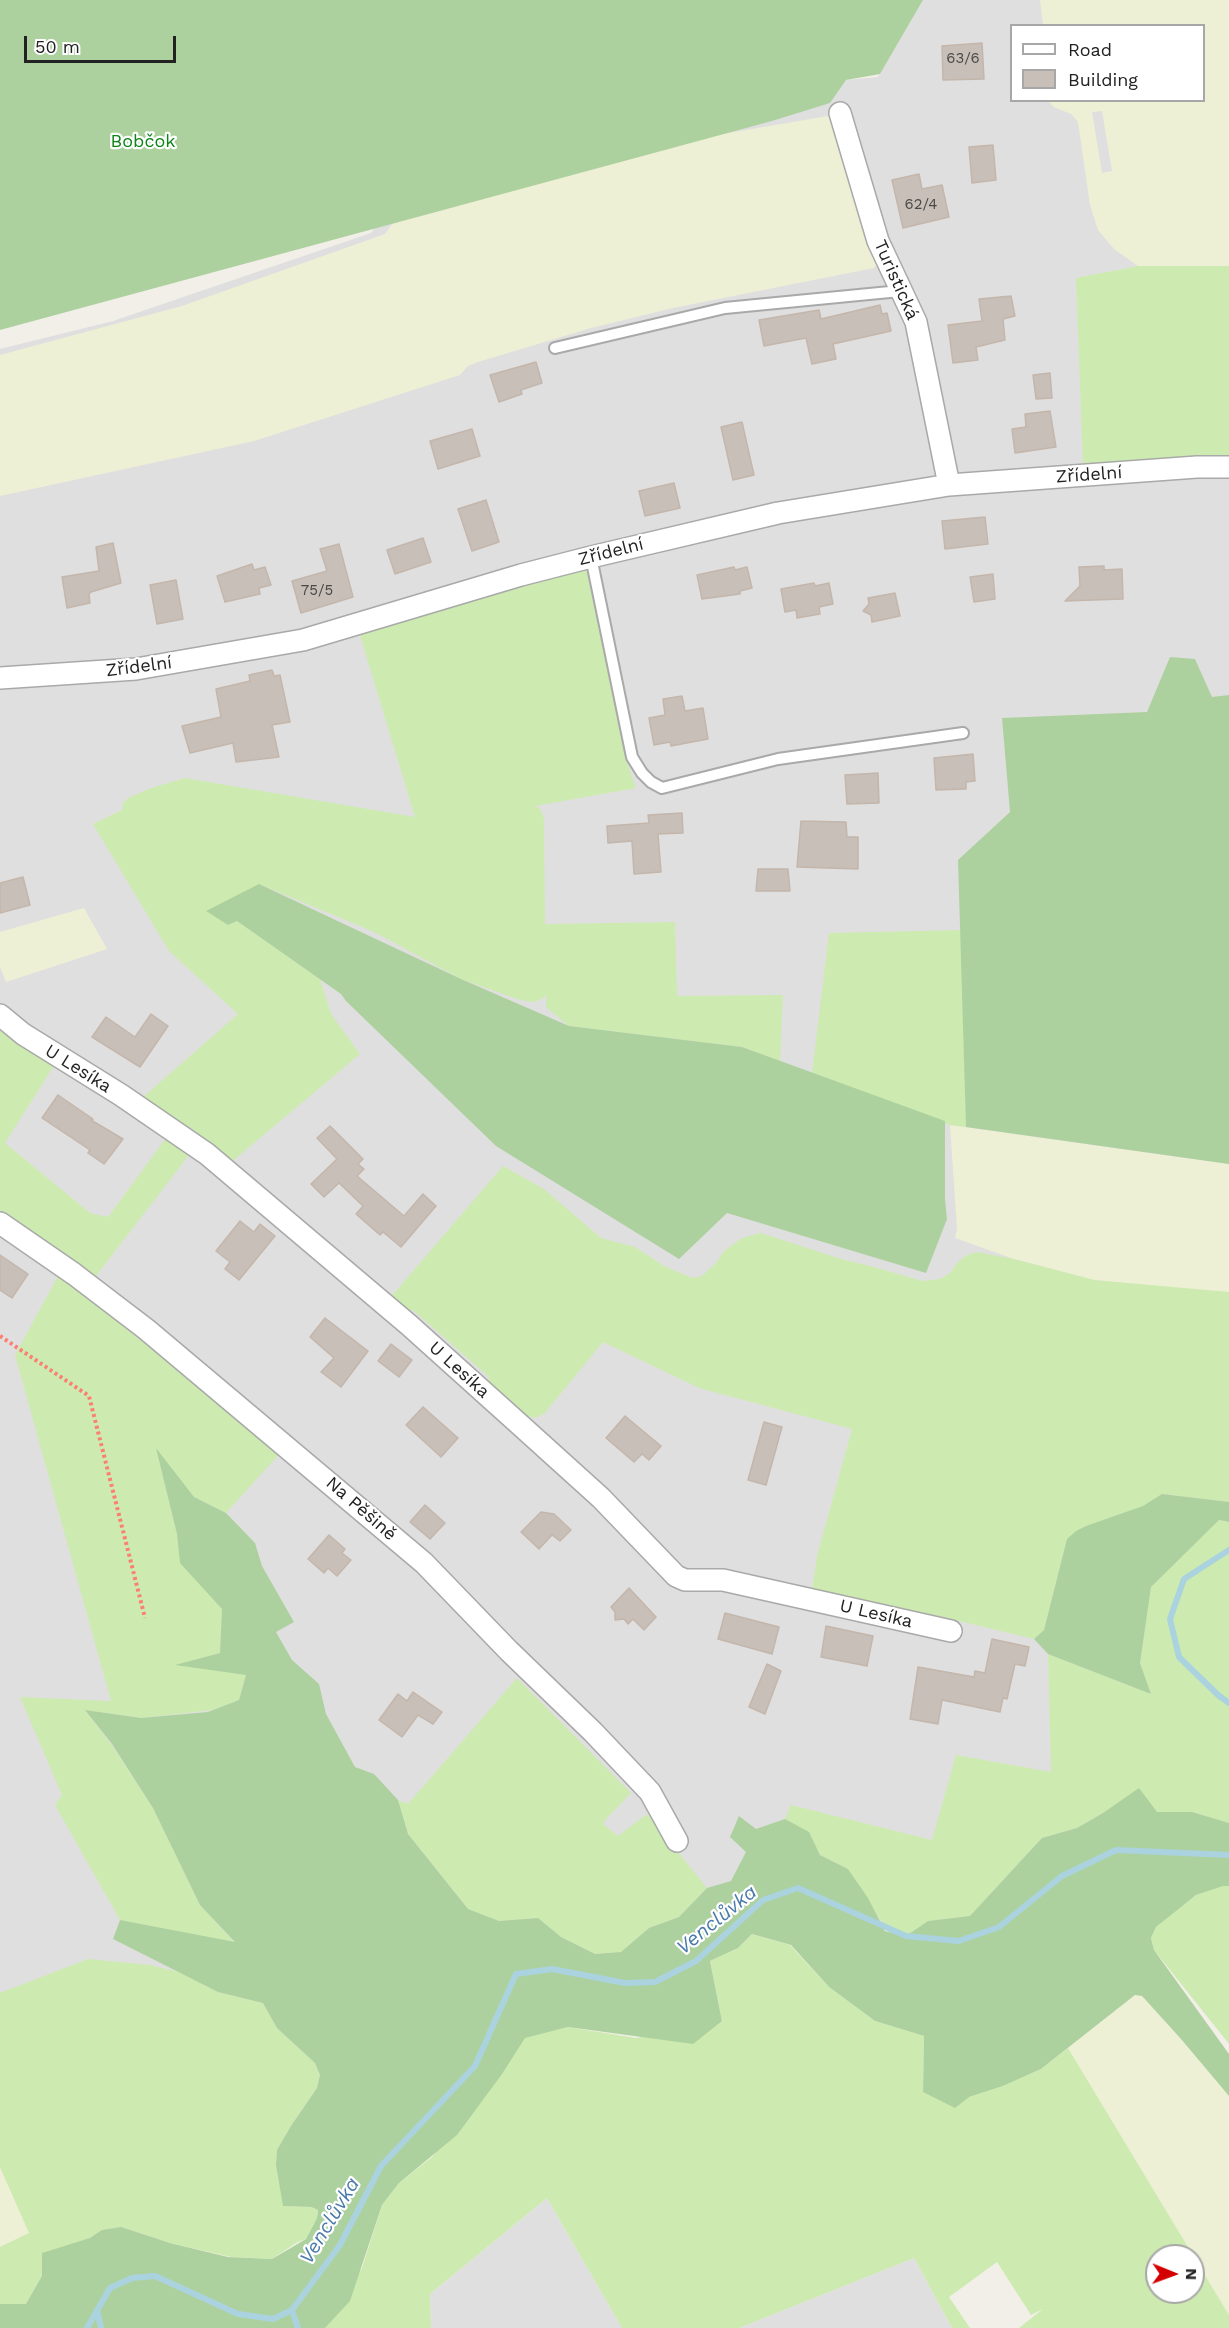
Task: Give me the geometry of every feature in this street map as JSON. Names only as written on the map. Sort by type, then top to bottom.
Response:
[{"type":"street","name":"Turistická","points":[[840,113],[878,241],[916,322],[950,485]]},
{"type":"street","name":"Zřídelní","points":[[0,678],[136,669],[303,640],[591,557],[778,513],[950,485],[1197,467],[1229,467]]},
{"type":"street","name":"U Lesíka","points":[[0,1015],[23,1034],[121,1095],[207,1154],[409,1325],[518,1423],[601,1498],[676,1576],[685,1580],[723,1580],[951,1631]]},
{"type":"street","name":"Na Pěšině","points":[[0,1223],[74,1274],[146,1329],[424,1563],[509,1651],[594,1732],[650,1792],[677,1841]]},
{"type":"lane","points":[[555,348],[725,308],[900,291]]},
{"type":"lane","points":[[591,557],[632,757],[642,773],[662,788],[778,759],[963,733]]},
{"type":"path","points":[[0,1336],[89,1396],[145,1618]]},
{"type":"shaded area","points":[[923,0],[1229,0],[1229,1522],[1219,1520],[1229,1734],[1229,1855],[906,1936],[798,1888],[0,2328],[0,349],[113,321],[371,233],[388,211],[846,80],[878,77]]},
{"type":"shaded area","points":[[547,2198],[622,2328],[431,2328],[430,2294]]},
{"type":"shaded area","points":[[914,2258],[952,2328],[739,2328]]},
{"type":"green space","name":"Bobčok","points":[[0,0],[923,0],[880,74],[846,80],[830,103],[772,121],[0,330]]},
{"type":"green space","points":[[1040,0],[1229,0],[1229,266],[1138,266],[1114,249],[1098,230],[1090,205],[1078,122],[1071,114],[1054,107],[1049,102],[1205,102],[1205,24],[1043,24]],"holes":[[[1102,111],[1112,171],[1102,173],[1092,112]]]},
{"type":"green space","points":[[828,116],[834,118],[880,261],[874,268],[673,308],[591,328],[478,362],[468,366],[460,375],[254,441],[0,496],[0,355],[182,306],[385,234],[397,217],[618,152]]},
{"type":"green space","points":[[1138,266],[1229,266],[1229,459],[1083,467],[1076,278]]},
{"type":"green space","points":[[574,567],[586,569],[629,768],[636,788],[535,806],[541,810],[544,819],[545,924],[675,922],[677,996],[783,995],[780,1061],[742,1047],[569,1026],[546,1007],[546,994],[542,999],[534,1002],[520,1000],[461,979],[374,932],[259,884],[237,921],[320,979],[331,1014],[360,1054],[229,1164],[141,1099],[238,1014],[169,951],[93,824],[122,810],[123,803],[128,798],[151,788],[185,778],[415,817],[359,632]]},
{"type":"green space","points":[[1170,657],[1195,659],[1212,697],[1229,695],[1229,1164],[966,1127],[958,860],[1010,812],[1002,718],[1147,712]]},
{"type":"green space","points":[[259,884],[461,979],[569,1026],[742,1047],[945,1121],[947,1219],[926,1273],[727,1213],[679,1259],[496,1146],[341,994],[237,921],[228,925],[206,911]]},
{"type":"green space","points":[[84,908],[107,949],[6,982],[0,967],[0,932]]},
{"type":"green space","points":[[962,930],[966,1127],[950,1125],[812,1073],[829,933]]},
{"type":"green space","points":[[0,1029],[55,1064],[5,1143],[90,1213],[108,1217],[166,1138],[189,1155],[96,1276],[0,1213]]},
{"type":"green space","points":[[950,1125],[1229,1164],[1229,1293],[1094,1280],[1014,1259],[955,1238],[957,1229]]},
{"type":"green space","points":[[503,1166],[544,1189],[601,1238],[635,1247],[664,1266],[692,1278],[702,1276],[716,1263],[724,1251],[742,1238],[761,1233],[841,1259],[922,1281],[940,1279],[950,1273],[967,1255],[977,1252],[1014,1259],[1094,1280],[1229,1292],[1229,1502],[1162,1494],[1138,1510],[1067,1539],[1044,1630],[1034,1639],[934,1615],[829,1597],[812,1589],[817,1556],[852,1429],[699,1388],[603,1342],[544,1414],[534,1418],[526,1415],[488,1382],[489,1377],[414,1311],[405,1310],[390,1298]]},
{"type":"green space","points":[[58,1276],[283,1450],[226,1513],[194,1497],[157,1450],[177,1534],[181,1563],[222,1608],[220,1653],[177,1665],[246,1674],[239,1700],[213,1710],[141,1718],[85,1710],[113,1747],[153,1808],[200,1905],[235,1943],[120,1920],[55,1805],[62,1795],[20,1697],[111,1701],[15,1355]]},
{"type":"green space","points":[[156,1448],[194,1497],[226,1513],[255,1543],[262,1566],[294,1622],[276,1632],[292,1660],[319,1684],[326,1714],[355,1767],[374,1774],[398,1800],[408,1834],[468,1909],[499,1921],[538,1918],[561,1937],[595,1954],[621,1952],[649,1928],[679,1917],[707,1888],[731,1881],[746,1852],[730,1837],[739,1816],[756,1829],[785,1819],[809,1832],[820,1855],[848,1869],[868,1898],[885,1931],[906,1936],[928,1921],[970,1916],[1042,1838],[1077,1828],[1139,1788],[1157,1812],[1192,1812],[1229,1823],[1229,1886],[1196,1895],[1156,1927],[1151,1938],[1154,1950],[1229,2054],[1229,2096],[1142,1996],[1135,1995],[1041,2069],[1003,2086],[969,2097],[955,2108],[923,2092],[924,2036],[875,2021],[829,1987],[791,1945],[752,1934],[738,1948],[710,1961],[722,2021],[693,2044],[568,2027],[525,2038],[502,2074],[457,2135],[399,2183],[382,2205],[350,2301],[325,2328],[0,2328],[0,2304],[26,2304],[42,2276],[42,2253],[90,2238],[102,2230],[121,2227],[170,2243],[228,2257],[272,2259],[306,2239],[317,2218],[318,2210],[311,2207],[283,2206],[276,2165],[277,2150],[317,2088],[320,2075],[315,2063],[277,2028],[263,2003],[218,1992],[113,1939],[120,1920],[235,1942],[200,1905],[153,1808],[112,1744],[85,1710],[141,1718],[208,1712],[239,1700],[246,1675],[175,1665],[220,1653],[222,1609],[180,1563],[177,1534]]},
{"type":"green space","points":[[1162,1494],[1229,1502],[1229,1522],[1219,1520],[1151,1587],[1140,1663],[1151,1694],[1048,1654],[1034,1639],[1044,1630],[1067,1539],[1086,1526],[1143,1506]]},
{"type":"green space","points":[[1219,1520],[1229,1522],[1229,1823],[1192,1812],[1103,1813],[1077,1828],[1042,1838],[970,1916],[928,1921],[906,1936],[885,1927],[848,1869],[820,1855],[809,1833],[785,1819],[791,1805],[932,1840],[956,1755],[1051,1772],[1048,1654],[1151,1694],[1140,1663],[1151,1585]]},
{"type":"green space","points":[[517,1678],[631,1793],[603,1824],[618,1836],[647,1814],[707,1888],[679,1917],[649,1928],[621,1952],[595,1954],[561,1937],[538,1918],[499,1921],[468,1909],[408,1834],[398,1800],[408,1804]]},
{"type":"green space","points":[[1220,1885],[1229,1886],[1229,2044],[1154,1950],[1151,1938],[1156,1927],[1172,1913],[1196,1895]]},
{"type":"green space","points":[[752,1934],[790,1945],[829,1987],[875,2021],[924,2036],[923,2092],[969,2097],[1003,2086],[1041,2069],[1068,2048],[1186,2244],[1145,2244],[1145,2304],[1205,2304],[1205,2275],[1229,2315],[1229,2328],[1019,2328],[1043,2309],[1031,2315],[997,2262],[949,2297],[970,2328],[952,2328],[914,2258],[739,2328],[622,2328],[547,2198],[430,2294],[431,2328],[325,2328],[362,2268],[382,2205],[399,2183],[432,2157],[521,2038],[568,2027],[636,2038],[722,2021],[710,1961],[738,1948]]},
{"type":"green space","points":[[88,1959],[151,1965],[186,1974],[218,1992],[263,2003],[277,2028],[315,2063],[320,2075],[317,2088],[277,2150],[276,2165],[284,2206],[310,2207],[318,2210],[317,2218],[306,2239],[272,2259],[231,2257],[170,2243],[121,2227],[102,2230],[90,2238],[71,2245],[42,2276],[26,2304],[0,2304],[0,2247],[29,2233],[0,2167],[0,1993]]},
{"type":"green space","points":[[1135,1995],[1142,1996],[1229,2096],[1229,2315],[1205,2275],[1205,2244],[1186,2244],[1068,2048]]},
{"type":"green space","points":[[0,2167],[30,2233],[0,2247]]},
{"type":"building","points":[[982,43],[984,79],[943,80],[942,46]]},
{"type":"building","points":[[993,145],[996,180],[972,183],[969,147]]},
{"type":"building","points":[[919,174],[922,189],[942,185],[949,217],[903,228],[892,180]]},
{"type":"building","points":[[1011,296],[1015,316],[1003,319],[1005,340],[976,347],[978,360],[953,363],[948,325],[982,321],[979,299]]},
{"type":"building","points":[[880,305],[882,314],[887,313],[891,331],[833,344],[836,359],[812,364],[806,338],[764,346],[759,320],[819,310],[821,319]]},
{"type":"building","points":[[536,362],[542,383],[521,390],[522,394],[499,402],[490,375]]},
{"type":"building","points":[[1050,373],[1052,398],[1036,399],[1033,375]]},
{"type":"building","points":[[1050,411],[1056,447],[1015,453],[1012,429],[1026,427],[1025,414]]},
{"type":"building","points":[[742,422],[754,475],[733,480],[721,427]]},
{"type":"building","points":[[472,429],[480,456],[438,469],[430,441]]},
{"type":"building","points":[[674,483],[680,508],[645,516],[639,491]]},
{"type":"building","points":[[486,500],[499,542],[472,551],[458,509]]},
{"type":"building","points":[[985,517],[988,544],[945,549],[942,521]]},
{"type":"building","points":[[423,538],[431,562],[395,574],[387,550]]},
{"type":"building","points":[[113,543],[121,583],[91,592],[89,594],[90,603],[67,608],[62,577],[99,571],[96,547]]},
{"type":"building","points":[[339,544],[353,597],[301,613],[292,581],[327,571],[320,549]]},
{"type":"building","points":[[252,564],[254,570],[265,567],[271,585],[259,588],[260,594],[225,602],[217,576]]},
{"type":"building","points":[[1104,566],[1104,570],[1122,569],[1123,599],[1065,601],[1080,586],[1079,567]]},
{"type":"building","points":[[734,567],[735,570],[747,567],[752,588],[740,591],[740,594],[702,599],[697,575]]},
{"type":"building","points":[[993,574],[995,599],[974,602],[970,577]]},
{"type":"building","points":[[176,580],[183,619],[157,624],[150,585]]},
{"type":"building","points":[[814,583],[815,586],[829,583],[833,604],[819,607],[820,614],[797,618],[796,610],[785,612],[781,589]]},
{"type":"building","points":[[895,593],[900,616],[872,622],[871,615],[863,611],[869,604],[868,598]]},
{"type":"building","points":[[272,670],[274,676],[280,675],[290,722],[272,725],[279,757],[236,762],[233,743],[190,753],[182,726],[221,717],[216,689],[250,681],[249,675]]},
{"type":"building","points":[[682,696],[685,711],[703,708],[708,739],[671,746],[670,742],[654,745],[649,718],[665,715],[663,699]]},
{"type":"building","points":[[973,754],[975,781],[966,782],[966,789],[936,790],[934,758]]},
{"type":"building","points":[[878,773],[879,803],[847,804],[845,775]]},
{"type":"building","points":[[682,813],[683,833],[658,834],[661,872],[634,874],[632,841],[608,843],[607,826],[649,823],[648,815]]},
{"type":"building","points":[[801,821],[846,822],[847,837],[858,837],[858,869],[797,867]]},
{"type":"building","points":[[758,869],[788,869],[790,891],[756,891]]},
{"type":"building","points":[[23,877],[30,905],[0,913],[0,883]]},
{"type":"building","points":[[151,1014],[168,1026],[140,1067],[92,1037],[106,1017],[135,1037]]},
{"type":"building","points":[[58,1095],[93,1119],[91,1120],[123,1139],[104,1164],[88,1153],[90,1150],[42,1118]]},
{"type":"building","points":[[330,1126],[363,1159],[358,1164],[364,1169],[357,1176],[404,1216],[423,1194],[436,1206],[401,1247],[383,1232],[380,1235],[356,1214],[363,1206],[339,1183],[324,1197],[311,1184],[337,1159],[317,1138]]},
{"type":"building","points":[[240,1221],[254,1232],[260,1224],[275,1236],[239,1280],[225,1269],[230,1262],[216,1251]]},
{"type":"building","points":[[0,1255],[28,1274],[12,1298],[0,1290]]},
{"type":"building","points":[[325,1318],[368,1351],[341,1387],[321,1372],[334,1358],[310,1337]]},
{"type":"building","points":[[391,1344],[412,1360],[399,1377],[378,1361]]},
{"type":"building","points":[[423,1407],[458,1438],[441,1457],[406,1425]]},
{"type":"building","points":[[625,1416],[661,1446],[649,1460],[642,1454],[634,1462],[606,1438]]},
{"type":"building","points":[[764,1422],[782,1427],[766,1485],[748,1480]]},
{"type":"building","points":[[425,1505],[445,1523],[430,1539],[410,1522]]},
{"type":"building","points":[[541,1512],[554,1514],[571,1530],[560,1541],[552,1535],[539,1549],[521,1532]]},
{"type":"building","points":[[329,1535],[345,1549],[342,1553],[351,1560],[337,1576],[328,1568],[324,1573],[308,1559]]},
{"type":"building","points":[[629,1588],[656,1617],[644,1630],[633,1619],[628,1624],[624,1619],[615,1620],[615,1612],[611,1607]]},
{"type":"building","points":[[725,1613],[779,1627],[772,1654],[718,1639]]},
{"type":"building","points":[[826,1626],[873,1636],[867,1666],[821,1657]]},
{"type":"building","points":[[992,1639],[1029,1647],[1025,1666],[1015,1664],[1007,1699],[1003,1698],[1000,1712],[942,1700],[938,1724],[910,1719],[918,1667],[974,1677],[975,1671],[985,1673]]},
{"type":"building","points":[[767,1664],[781,1671],[765,1714],[749,1707]]},
{"type":"building","points":[[413,1692],[442,1712],[433,1724],[418,1715],[402,1737],[379,1720],[398,1694],[407,1701]]},
{"type":"waterway","name":"Venclůvka","points":[[1229,1550],[1184,1579],[1170,1619],[1179,1657],[1229,1703]]},
{"type":"waterway","name":"Venclůvka","points":[[87,2328],[110,2288],[132,2278],[155,2276],[238,2314],[273,2319],[292,2310],[340,2245],[381,2166],[475,2066],[516,1974],[552,1969],[625,1983],[655,1982],[696,1961],[763,1900],[798,1888],[906,1936],[959,1941],[999,1927],[1062,1876],[1116,1850],[1229,1855]]},
{"type":"waterway","points":[[97,2310],[101,2328]]},
{"type":"waterway","points":[[292,2310],[298,2328]]}]
